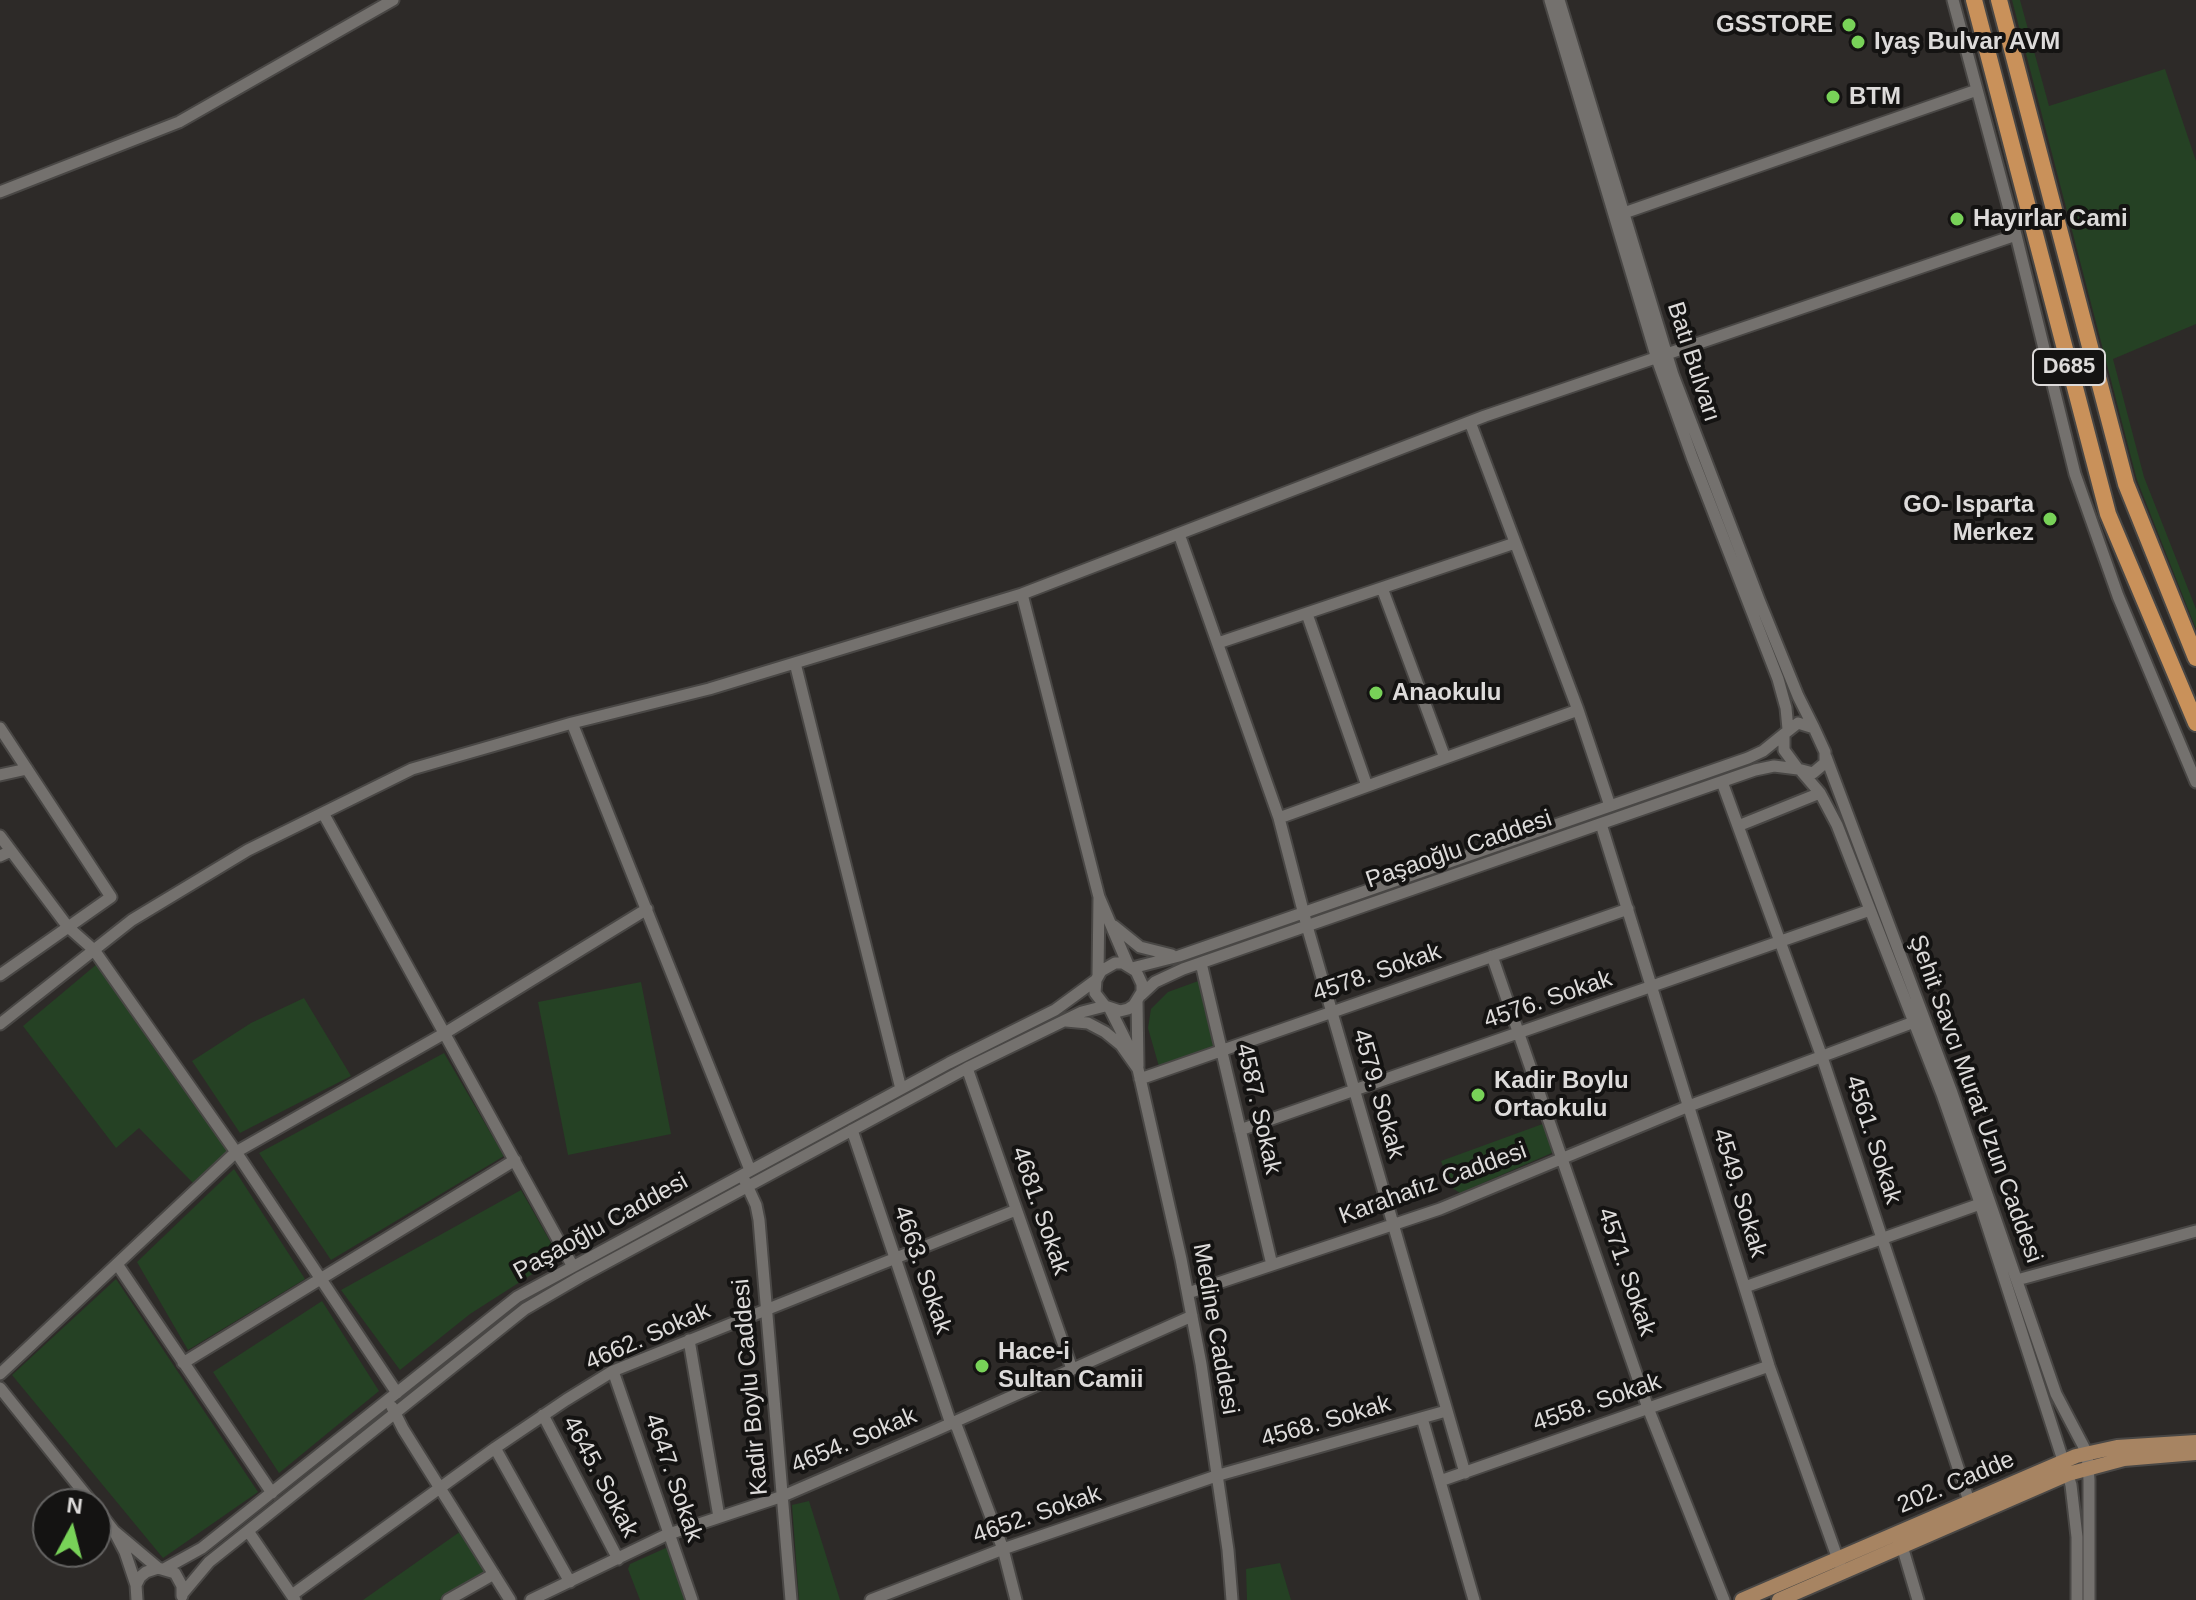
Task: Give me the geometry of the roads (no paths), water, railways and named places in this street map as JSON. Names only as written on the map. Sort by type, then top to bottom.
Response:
[{"type":"highway","name":"D685","points":[[1974,0],[2103,498],[2122,551],[2196,723]]},
{"type":"highway","name":"D685","points":[[1999,0],[2126,484],[2196,658]]},
{"type":"main road","name":"202. Cadde","points":[[1779,1600],[1840,1566],[2117,1447],[2196,1442]]},
{"type":"main road","name":"202. Cadde","points":[[2088,1460],[2196,1453]]},
{"type":"main road","name":"202. Cadde","points":[[1742,1600],[1902,1546],[1971,1508]]},
{"type":"street","points":[[0,192],[179,122],[393,0]]},
{"type":"street","name":"Batı Bulvarı","points":[[1550,0],[1692,457],[1773,665],[1783,696],[1786,731]]},
{"type":"street","name":"Batı Bulvarı","points":[[1559,0],[1624,213],[1662,357],[1798,696],[1814,728]]},
{"type":"street","points":[[1953,0],[2016,235],[2075,474],[2118,596],[2196,782]]},
{"type":"street","points":[[1624,213],[1977,90]]},
{"type":"street","points":[[0,1024],[132,920],[248,850],[412,769],[572,723],[709,689],[1022,594],[1470,422],[2016,235]]},
{"type":"street","points":[[1470,422],[1578,710],[1610,806]]},
{"type":"street","name":"4579. Sokak","points":[[1179,534],[1279,818],[1303,912],[1465,1473]]},
{"type":"street","points":[[1218,643],[1515,543]]},
{"type":"street","points":[[1382,588],[1445,758]]},
{"type":"street","points":[[1022,594],[1099,897],[1130,966],[1140,977],[1139,998],[1128,1009],[1107,1008],[1095,993],[1099,897]]},
{"type":"street","points":[[1307,614],[1367,786]]},
{"type":"street","points":[[795,663],[901,1089]]},
{"type":"street","points":[[1279,818],[1578,710]]},
{"type":"street","name":"Kadir Boylu Caddesi","points":[[572,723],[647,909],[746,1172],[759,1220],[791,1600]]},
{"type":"street","points":[[1803,723],[1814,728],[1826,757],[1818,771],[1800,770],[1784,750],[1786,731],[1803,723]]},
{"type":"street","points":[[0,728],[111,897],[0,975]]},
{"type":"street","name":"Paşaoğlu Caddesi","points":[[1130,966],[1179,956],[1756,755],[1786,731]]},
{"type":"street","name":"Şehit Savcı Murat Uzun Caddesi","points":[[1826,757],[1952,1093],[2056,1394],[2088,1460]]},
{"type":"street","name":"Paşaoğlu Caddesi","points":[[1139,998],[1165,977],[1201,963],[1764,767],[1781,765],[1800,770]]},
{"type":"street","points":[[0,775],[27,769]]},
{"type":"street","name":"Şehit Savcı Murat Uzun Caddesi","points":[[1800,770],[1820,793],[1837,825],[1914,1022],[1980,1204],[2066,1468],[2076,1514],[2077,1600]]},
{"type":"street","name":"4561. Sokak","points":[[1722,782],[1822,1057],[1971,1508]]},
{"type":"street","points":[[1738,826],[1820,793]]},
{"type":"street","points":[[323,813],[572,1265]]},
{"type":"street","name":"4549. Sokak","points":[[1601,824],[1769,1366],[1840,1566]]},
{"type":"street","points":[[0,836],[6,854],[68,927],[94,950],[236,1152],[393,1396],[395,1413],[510,1600]]},
{"type":"street","points":[[0,1374],[236,1152],[445,1033],[647,909]]},
{"type":"street","name":"4578. Sokak","points":[[1139,1074],[1222,1050],[1628,909]]},
{"type":"street","name":"4576. Sokak","points":[[1240,1130],[1870,910]]},
{"type":"street","points":[[1109,920],[1140,947],[1179,956]]},
{"type":"street","name":"4571. Sokak","points":[[1492,956],[1648,1408],[1724,1600]]},
{"type":"street","points":[[1097,978],[1107,966],[1115,963],[1130,966]]},
{"type":"street","name":"4587. Sokak","points":[[1201,963],[1272,1265]]},
{"type":"street","name":"Paşaoğlu Caddesi","points":[[135,1594],[146,1572],[202,1548],[517,1297],[901,1089],[1055,1010],[1097,978]]},
{"type":"street","name":"Medine Caddesi","points":[[1139,998],[1139,1074]]},
{"type":"street","name":"Paşaoğlu Caddesi","points":[[182,1597],[202,1569],[525,1309],[967,1068],[1082,1012],[1107,1008]]},
{"type":"street","name":"Medine Caddesi","points":[[1107,1008],[1123,1032],[1139,1074],[1188,1293],[1219,1475],[1232,1600]]},
{"type":"street","points":[[1059,1022],[1081,1021],[1095,1026],[1121,1045],[1139,1074]]},
{"type":"street","name":"Karahafız Caddesi","points":[[1188,1293],[1452,1204],[1689,1106],[1914,1022]]},
{"type":"street","name":"4681. Sokak","points":[[967,1068],[1072,1369]]},
{"type":"street","name":"4663. Sokak","points":[[852,1130],[953,1423],[1003,1549],[1016,1600]]},
{"type":"street","points":[[183,1363],[515,1160]]},
{"type":"street","points":[[1745,1287],[1980,1204]]},
{"type":"street","name":"4662. Sokak","points":[[294,1598],[495,1448],[613,1371],[1016,1210]]},
{"type":"street","points":[[2017,1280],[2196,1231]]},
{"type":"street","points":[[117,1264],[272,1493]]},
{"type":"street","name":"4654. Sokak","points":[[531,1600],[669,1534],[783,1496],[1192,1316]]},
{"type":"street","points":[[689,1340],[719,1517]]},
{"type":"street","name":"4558. Sokak","points":[[1440,1481],[1769,1366]]},
{"type":"street","name":"4647. Sokak","points":[[613,1371],[692,1600]]},
{"type":"street","points":[[0,1388],[80,1488]]},
{"type":"street","name":"4568. Sokak","points":[[1219,1475],[1446,1411]]},
{"type":"street","name":"4645. Sokak","points":[[543,1415],[618,1559]]},
{"type":"street","points":[[1422,1418],[1474,1600]]},
{"type":"street","points":[[495,1448],[570,1582]]},
{"type":"street","points":[[2088,1460],[2089,1600]]},
{"type":"street","name":"4652. Sokak","points":[[871,1600],[1003,1549],[1219,1475]]},
{"type":"street","points":[[112,1528],[129,1560],[135,1594]]},
{"type":"street","points":[[114,1531],[161,1568],[175,1573],[182,1597]]},
{"type":"street","points":[[248,1531],[294,1598]]},
{"type":"street","points":[[1902,1546],[1918,1600]]},
{"type":"street","points":[[448,1600],[494,1574]]},
{"type":"place","name":"GSSTORE","points":[[1849,25]]},
{"type":"place","name":"Iyaş Bulvar AVM","points":[[1858,42]]},
{"type":"place","name":"BTM","points":[[1833,97]]},
{"type":"place","name":"Hayırlar Cami","points":[[1957,219]]},
{"type":"place","name":"GO- Isparta Merkez","points":[[2050,519]]},
{"type":"place","name":"Anaokulu","points":[[1376,693]]},
{"type":"place","name":"Kadir Boylu Ortaokulu","points":[[1478,1095]]},
{"type":"place","name":"Hace-i Sultan Camii","points":[[982,1366]]}]
